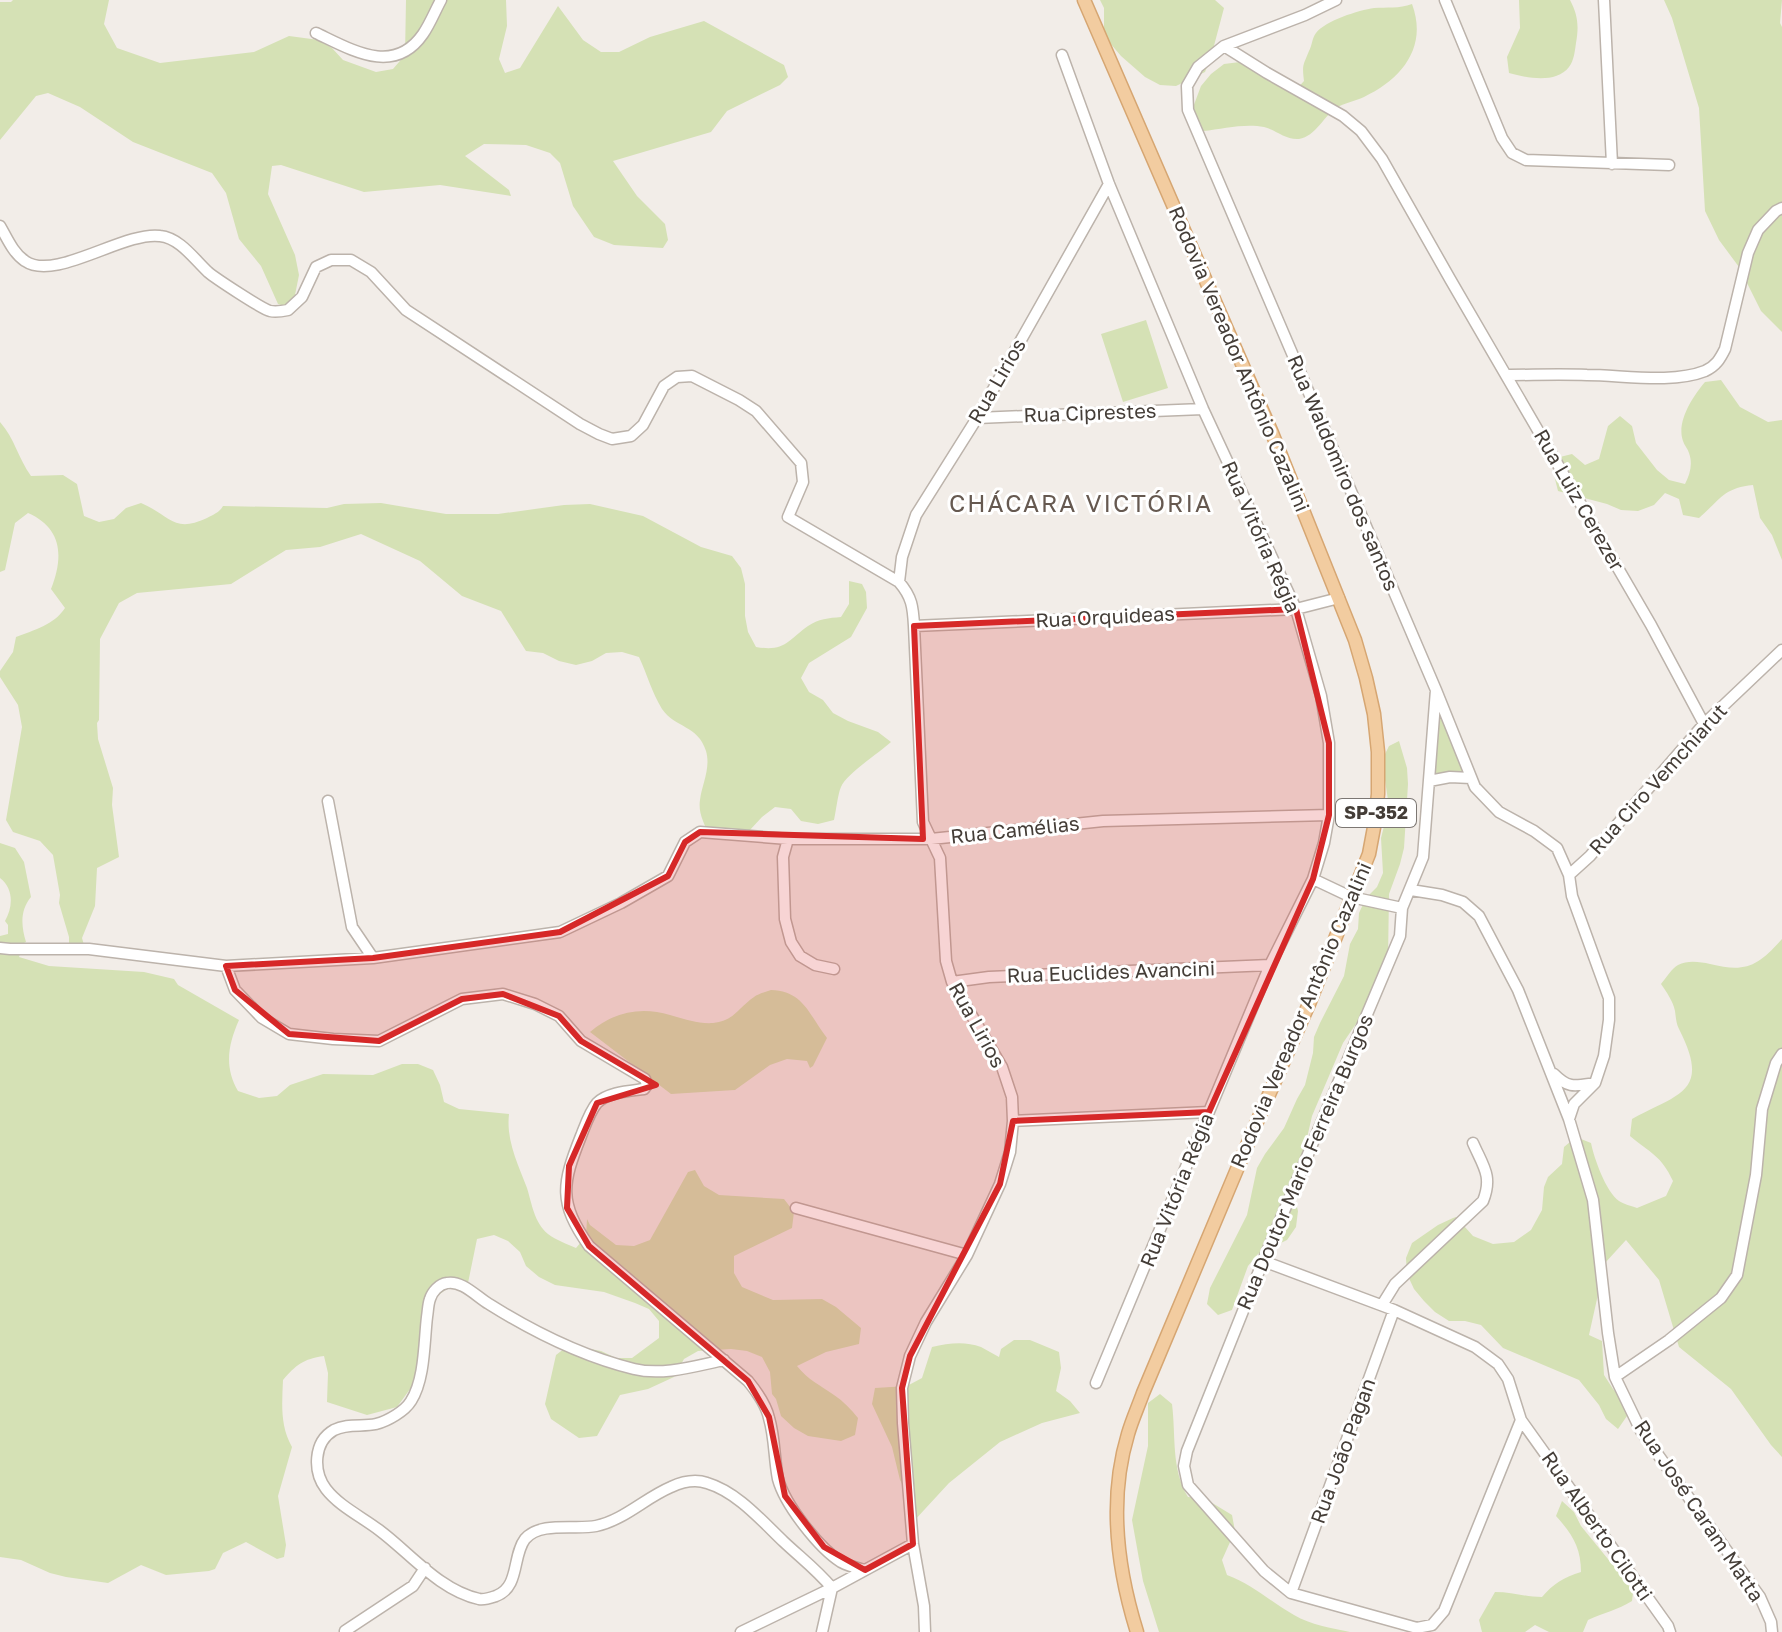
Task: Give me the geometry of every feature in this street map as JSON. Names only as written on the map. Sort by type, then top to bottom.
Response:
[{"type":"main road","name":"Rodovia Vereador Antônio Cazalini","points":[[1084,0],[1272,433],[1339,598],[1366,678],[1378,752],[1378,794],[1369,854],[1128,1435],[1119,1478],[1116,1527],[1119,1565],[1137,1632]]},
{"type":"street","points":[[316,33],[368,56],[389,57],[408,51],[423,34],[441,0]]},
{"type":"street","points":[[1224,46],[1336,0]]},
{"type":"street","points":[[1445,0],[1502,138],[1512,153],[1526,160],[1669,165]]},
{"type":"street","points":[[1604,0],[1612,164]]},
{"type":"street","name":"Rua Luiz Cerezer","points":[[1224,46],[1343,116],[1361,131],[1382,159],[1651,625],[1704,724]]},
{"type":"street","name":"Rua Waldomiro dos santos","points":[[1224,46],[1198,67],[1187,86],[1188,110],[1475,787],[1499,812],[1557,848],[1569,875],[1572,896],[1609,998],[1604,1056],[1595,1083]]},
{"type":"street","name":"Rua Vitória Régia","points":[[1062,55],[1109,184],[1203,409],[1296,609],[1321,696],[1329,743],[1331,795],[1324,843],[1313,879],[1270,965],[1096,1383]]},
{"type":"street","name":"Rua Lirios","points":[[925,1632],[924,1606],[913,1544],[902,1388],[910,1356],[926,1322],[967,1255],[1000,1184],[1010,1152],[1013,1121],[1012,1097],[1002,1067],[952,982],[946,961],[940,858],[923,822],[913,608],[909,593],[899,582],[902,557],[916,515],[977,418],[1109,184]]},
{"type":"street","points":[[1506,375],[1660,377],[1707,370],[1720,361],[1725,349],[1748,253],[1758,230],[1782,208]]},
{"type":"street","points":[[0,226],[14,250],[26,262],[38,265],[74,261],[126,241],[159,235],[177,241],[212,275],[270,311],[288,310],[302,297],[316,267],[331,260],[351,260],[371,272],[406,310],[580,424],[612,439],[631,436],[643,425],[664,386],[677,377],[692,376],[756,411],[801,463],[803,482],[788,517],[899,582]]},
{"type":"street","name":"Rua Ciprestes","points":[[977,418],[1203,409]]},
{"type":"street","name":"Rua Orquideas","points":[[914,626],[1296,609],[1339,598]]},
{"type":"street","name":"Rua Ciro Vemchiarut","points":[[1569,875],[1590,856],[1704,724],[1782,650]]},
{"type":"street","name":"Rua Doutor Mario Ferreira Burgos","points":[[1291,1593],[1264,1571],[1188,1485],[1184,1466],[1187,1451],[1263,1261],[1400,936],[1402,908],[1423,857],[1436,690]]},
{"type":"street","points":[[1429,781],[1450,777],[1471,778]]},
{"type":"street","points":[[328,801],[352,927],[373,958]]},
{"type":"street","name":"Rua Camélias","points":[[373,958],[560,932],[668,876],[685,842],[700,832],[788,839],[931,839],[1103,821],[1329,815]]},
{"type":"street","points":[[788,839],[783,857],[785,919],[791,942],[800,956],[815,965],[834,969]]},
{"type":"street","points":[[1313,879],[1351,897],[1402,908]]},
{"type":"street","name":"Rua José Caram Matta","points":[[1411,890],[1463,902],[1479,916],[1518,990],[1569,1119],[1593,1200],[1615,1377],[1641,1431],[1760,1597],[1775,1624]]},
{"type":"street","points":[[0,948],[89,949],[226,966],[373,958]]},
{"type":"street","name":"Rua Euclides Avancini","points":[[952,982],[989,977],[1270,965]]},
{"type":"street","points":[[226,966],[235,990],[262,1018],[289,1034],[379,1041],[462,999],[503,994],[559,1016],[581,1041],[645,1079],[647,1085],[644,1089],[610,1096],[597,1103],[569,1166],[565,1187],[567,1208],[589,1246],[748,1381],[761,1398],[769,1417],[779,1481],[785,1496],[801,1521],[824,1547],[843,1563],[865,1570]]},
{"type":"street","points":[[1615,1377],[1669,1340],[1721,1298],[1737,1275],[1756,1175],[1762,1109],[1776,1063],[1782,1054]]},
{"type":"street","points":[[1549,1069],[1564,1084],[1595,1083]]},
{"type":"street","points":[[1569,1119],[1574,1104],[1595,1083]]},
{"type":"street","points":[[1013,1121],[1209,1112]]},
{"type":"street","points":[[1382,1305],[1395,1284],[1483,1201],[1488,1177],[1473,1143]]},
{"type":"street","points":[[796,1208],[967,1255]]},
{"type":"street","name":"Rua Alberto Cilotti","points":[[1263,1261],[1394,1310],[1475,1347],[1498,1364],[1508,1379],[1521,1420],[1670,1632]]},
{"type":"street","points":[[724,1360],[671,1370],[637,1370],[592,1356],[529,1327],[461,1285],[447,1282],[436,1288],[429,1300],[420,1379],[411,1402],[394,1416],[376,1424],[334,1430],[322,1441],[316,1458],[318,1474],[326,1489],[340,1502],[380,1530],[425,1568],[458,1592],[483,1600],[501,1594],[510,1584],[526,1538],[537,1531],[595,1527],[688,1481],[704,1482],[723,1490],[749,1509],[814,1567],[832,1588]]},
{"type":"street","name":"Rua João Pagan","points":[[1291,1593],[1394,1310]]},
{"type":"street","points":[[1291,1593],[1417,1628],[1432,1625],[1444,1611],[1521,1420]]},
{"type":"street","points":[[741,1632],[913,1544]]},
{"type":"street","points":[[345,1631],[413,1586],[425,1568]]},
{"type":"street","points":[[822,1632],[832,1588]]},
{"type":"highlighted area","points":[[1296,609],[1329,743],[1329,815],[1313,879],[1209,1112],[1013,1121],[1000,1184],[910,1356],[902,1388],[913,1544],[865,1570],[824,1547],[785,1496],[769,1417],[748,1381],[589,1246],[567,1208],[569,1166],[597,1103],[656,1085],[581,1041],[559,1016],[503,994],[462,999],[379,1041],[289,1034],[235,990],[226,966],[373,958],[560,932],[668,876],[685,842],[700,832],[923,839],[914,626]]},
{"type":"green space","points":[[109,0],[104,24],[117,48],[160,63],[254,52],[289,36],[319,40],[343,60],[376,72],[393,69],[405,55],[406,0],[506,0],[507,26],[499,59],[505,73],[520,68],[558,6],[583,40],[601,52],[619,52],[650,37],[704,21],[784,65],[788,77],[780,85],[727,111],[711,132],[613,161],[637,196],[665,224],[668,240],[663,248],[614,245],[594,237],[573,206],[560,163],[550,153],[526,145],[484,144],[465,156],[509,190],[511,196],[440,185],[364,192],[281,165],[272,166],[268,194],[295,255],[299,275],[295,295],[284,306],[278,304],[261,266],[239,239],[226,193],[212,173],[133,142],[80,107],[48,93],[36,96],[0,140],[0,2]]},
{"type":"green space","points":[[1100,0],[1215,0],[1224,8],[1205,72],[1176,86],[1160,85],[1145,77],[1104,36],[1104,8]]},
{"type":"green space","points":[[1519,0],[1570,0],[1577,31],[1573,59],[1569,67],[1557,76],[1524,77],[1509,73],[1507,57],[1520,28]]},
{"type":"green space","points":[[1664,0],[1782,0],[1782,332],[1761,311],[1705,211],[1699,108]]},
{"type":"green space","points":[[1412,4],[1417,34],[1414,48],[1400,71],[1378,90],[1336,108],[1310,134],[1294,139],[1264,127],[1249,126],[1203,131],[1192,110],[1201,86],[1224,64],[1240,62],[1269,74],[1279,87],[1293,93],[1304,81],[1304,63],[1320,29],[1334,20],[1360,11]]},
{"type":"green space","points":[[1146,320],[1168,388],[1123,402],[1101,334]]},
{"type":"green space","points":[[1721,380],[1740,407],[1768,422],[1782,420],[1782,560],[1772,535],[1760,518],[1753,485],[1728,492],[1699,518],[1683,515],[1679,499],[1665,493],[1654,505],[1638,511],[1621,510],[1558,491],[1554,475],[1556,458],[1572,454],[1585,465],[1599,459],[1608,426],[1620,416],[1632,426],[1636,443],[1657,470],[1669,480],[1685,484],[1691,461],[1681,434],[1684,418],[1705,382]]},
{"type":"green space","points":[[0,422],[31,476],[63,475],[77,484],[84,516],[99,522],[114,519],[126,508],[141,503],[172,521],[186,524],[207,518],[223,506],[327,508],[344,504],[381,503],[446,514],[498,514],[590,504],[643,516],[701,547],[732,556],[741,568],[748,632],[756,647],[780,647],[812,624],[841,617],[849,604],[849,581],[862,584],[867,608],[851,637],[809,663],[801,678],[809,692],[823,700],[833,713],[878,732],[891,742],[844,782],[834,820],[818,824],[801,821],[791,809],[775,807],[749,831],[710,836],[700,805],[707,770],[706,751],[698,736],[662,709],[639,657],[622,652],[606,653],[576,665],[543,653],[526,651],[501,611],[462,596],[420,561],[361,534],[320,547],[286,550],[231,584],[137,593],[119,603],[100,639],[97,723],[98,739],[113,788],[112,805],[119,857],[97,868],[95,906],[82,938],[84,945],[69,945],[59,903],[53,855],[40,841],[13,832],[6,820],[22,727],[18,705],[0,677],[0,671],[13,652],[16,637],[49,623],[65,608],[51,589],[58,565],[54,535],[39,519],[28,513],[15,523],[5,570],[0,572]]},
{"type":"green space","points":[[1439,704],[1467,775],[1432,778]]},
{"type":"green space","points":[[1399,741],[1408,784],[1404,848],[1389,894],[1388,959],[1370,1003],[1343,1043],[1312,1116],[1294,1195],[1298,1211],[1296,1227],[1287,1240],[1258,1254],[1248,1266],[1232,1310],[1218,1315],[1207,1304],[1210,1288],[1247,1215],[1257,1168],[1284,1128],[1305,1085],[1314,1037],[1344,976],[1350,944],[1358,929],[1359,913],[1383,873],[1381,838],[1389,807],[1382,760],[1389,746]]},
{"type":"green space","points":[[0,843],[15,848],[24,862],[31,897],[23,913],[26,942],[19,957],[49,966],[144,972],[174,979],[178,985],[239,1020],[230,1047],[231,1073],[238,1091],[259,1098],[277,1096],[290,1085],[323,1074],[373,1075],[402,1064],[418,1064],[433,1070],[444,1102],[459,1109],[509,1114],[511,1143],[537,1218],[548,1234],[562,1242],[576,1248],[586,1236],[587,1219],[590,1225],[616,1245],[634,1246],[650,1240],[688,1172],[695,1170],[704,1186],[719,1195],[784,1199],[794,1212],[792,1228],[734,1256],[734,1273],[742,1287],[773,1300],[822,1299],[861,1328],[859,1344],[826,1352],[797,1366],[841,1400],[858,1418],[855,1435],[841,1441],[808,1436],[794,1428],[781,1416],[772,1394],[770,1372],[762,1357],[731,1349],[698,1351],[684,1359],[674,1377],[648,1389],[620,1395],[597,1436],[579,1438],[551,1419],[545,1404],[556,1355],[569,1345],[601,1351],[616,1358],[632,1358],[659,1338],[659,1321],[649,1309],[635,1303],[604,1292],[555,1285],[539,1277],[526,1266],[520,1252],[508,1241],[494,1235],[477,1239],[468,1283],[456,1282],[436,1297],[413,1385],[397,1407],[367,1415],[327,1402],[328,1373],[324,1356],[300,1364],[283,1380],[284,1423],[292,1447],[278,1496],[286,1545],[284,1557],[277,1559],[246,1542],[223,1553],[215,1569],[209,1571],[166,1575],[141,1565],[108,1583],[66,1577],[21,1560],[0,1557],[0,936],[8,934],[5,921],[11,898],[8,887],[0,878]]},
{"type":"green space","points":[[1782,939],[1782,1457],[1731,1389],[1679,1347],[1659,1280],[1626,1240],[1605,1263],[1589,1335],[1602,1341],[1604,1375],[1623,1400],[1627,1416],[1618,1429],[1606,1419],[1579,1380],[1503,1348],[1481,1325],[1449,1321],[1435,1312],[1414,1289],[1407,1274],[1406,1258],[1412,1243],[1456,1217],[1473,1236],[1493,1244],[1514,1242],[1531,1230],[1542,1210],[1548,1177],[1562,1164],[1564,1147],[1576,1137],[1591,1143],[1605,1183],[1619,1201],[1637,1208],[1666,1196],[1673,1181],[1669,1172],[1630,1136],[1632,1119],[1676,1096],[1686,1088],[1691,1078],[1688,1050],[1677,1025],[1673,1004],[1661,984],[1676,966],[1686,962],[1733,968],[1750,965],[1766,956]]},
{"type":"green space","points":[[771,990],[791,995],[805,1006],[827,1038],[810,1068],[807,1061],[787,1059],[770,1065],[735,1090],[671,1094],[590,1032],[618,1015],[638,1011],[659,1012],[702,1023],[720,1022],[756,996]]},
{"type":"green space","points":[[1014,1340],[1030,1340],[1059,1352],[1061,1368],[1056,1391],[1080,1413],[1042,1423],[1000,1442],[949,1483],[913,1522],[908,1495],[900,1480],[892,1447],[872,1404],[875,1388],[907,1386],[922,1378],[932,1347],[969,1344],[999,1357],[1001,1349]]},
{"type":"green space","points":[[1160,1394],[1172,1404],[1177,1464],[1188,1497],[1204,1498],[1232,1515],[1235,1531],[1222,1560],[1227,1575],[1301,1618],[1350,1632],[1159,1632],[1143,1581],[1132,1520],[1148,1446],[1148,1403]]},
{"type":"green space","points":[[1562,1501],[1574,1512],[1581,1526],[1621,1575],[1634,1585],[1632,1601],[1588,1620],[1583,1632],[1549,1632],[1535,1625],[1525,1632],[1482,1632],[1479,1620],[1495,1592],[1542,1597],[1559,1582],[1581,1572],[1574,1541],[1556,1516]]},
{"type":"district","name":"CHÁCARA VICTÓRIA","points":[[1081,504]]}]
